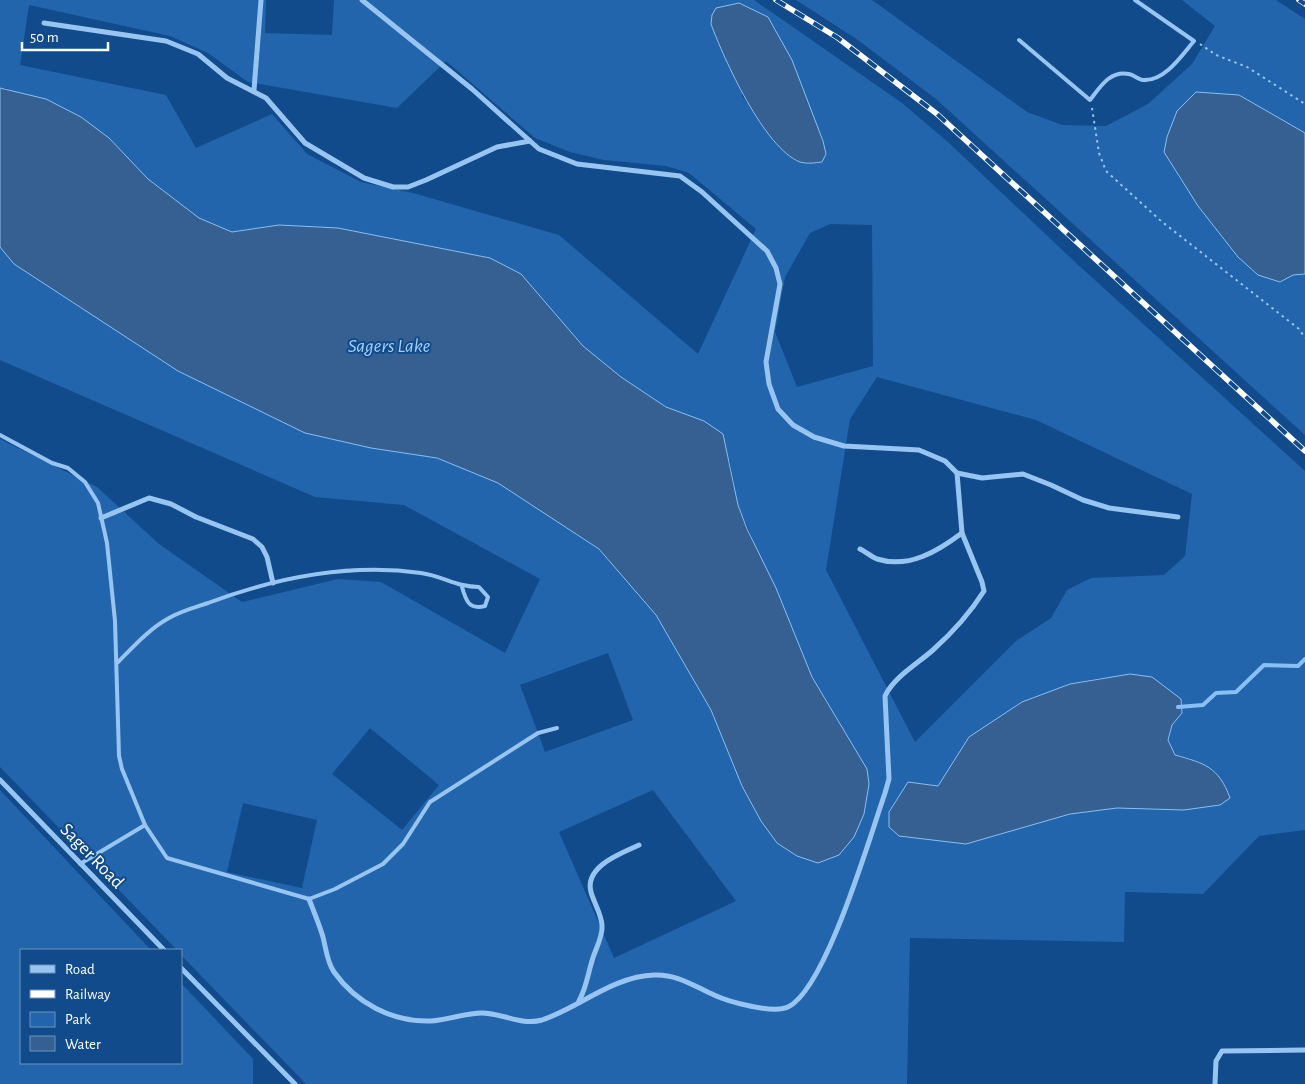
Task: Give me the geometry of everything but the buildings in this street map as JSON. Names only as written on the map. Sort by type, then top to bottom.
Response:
[{"type":"street","points":[[254,90],[261,0]]},
{"type":"street","points":[[362,0],[472,89],[539,149],[577,164],[680,176],[702,192],[767,251],[776,268],[780,284],[766,362],[769,384],[778,409],[793,425],[814,437],[844,446],[920,450],[945,461],[957,473],[982,478],[1023,474],[1083,500],[1109,508],[1178,517]]},
{"type":"street","points":[[44,23],[166,41],[198,54],[228,78],[266,98],[305,143],[364,178],[393,187],[408,187],[481,157],[497,147],[530,141]]},
{"type":"street","points":[[309,899],[333,971],[355,994],[376,1010],[401,1018],[430,1021],[481,1013],[531,1022],[542,1020],[598,992],[652,974],[676,976],[716,996],[776,1010],[789,1007],[802,997],[814,978],[844,916],[889,779],[885,712],[887,691],[889,687],[934,650],[974,606],[984,591],[962,533],[957,473]]},
{"type":"street","points":[[101,518],[149,498],[171,504],[196,517],[253,539],[262,547],[267,557],[274,583]]},
{"type":"street","points":[[860,549],[877,559],[891,561],[925,557],[939,551],[962,533]]},
{"type":"street","name":"Sager Road","points":[[0,780],[163,949]]},
{"type":"street","points":[[579,1002],[588,986],[591,963],[602,935],[602,923],[590,883],[595,873],[605,862],[639,845]]},
{"type":"street","points":[[182,969],[295,1084]]},
{"type":"street","points":[[1215,1084],[1216,1061],[1222,1051],[1305,1050]]},
{"type":"lane","points":[[1020,40],[1090,100],[1103,83],[1116,74],[1129,74],[1144,80],[1159,76],[1172,66],[1194,40],[1135,0]]},
{"type":"lane","points":[[0,435],[52,463],[68,468],[85,482],[98,502],[107,543],[118,662],[119,756],[122,769],[145,825],[167,858],[309,899],[335,889],[383,864],[403,844],[430,802],[538,734],[556,728]]},
{"type":"lane","points":[[118,662],[153,628],[171,616],[232,594],[306,575],[359,571],[421,573],[453,581],[462,587],[479,587],[488,597],[485,606],[478,608],[470,606],[465,600],[462,587]]},
{"type":"lane","points":[[80,864],[145,825]]},
{"type":"path","points":[[1194,40],[1216,55],[1248,67],[1305,104]]},
{"type":"path","points":[[1090,100],[1099,152],[1106,171],[1161,220],[1298,329],[1305,338]]},
{"type":"green space","points":[[0,0],[266,0],[265,33],[332,35],[334,0],[754,0],[902,103],[949,143],[1074,261],[1305,471],[1305,830],[1259,836],[1203,894],[1125,892],[1124,942],[910,938],[907,1084],[306,1084],[182,956],[182,949],[176,949],[0,767],[0,439],[97,487],[159,544],[242,602],[338,579],[381,582],[505,653],[540,579],[404,505],[315,497],[0,360],[0,247],[15,264],[178,371],[371,448],[437,458],[498,483],[599,549],[656,615],[711,710],[742,786],[761,821],[778,843],[797,856],[867,769],[812,677],[738,505],[730,461],[704,421],[666,407],[621,377],[583,346],[521,274],[490,258],[338,228],[279,225],[232,232],[199,218],[148,179],[109,138],[6,88],[0,88]],"holes":[[[739,3],[768,17],[782,147],[742,96]],[[29,5],[170,36],[208,53],[248,82],[397,108],[446,61],[535,138],[570,152],[604,160],[666,166],[689,173],[756,229],[698,354],[559,235],[413,193],[361,182],[307,154],[272,114],[196,148],[166,95],[20,65]],[[830,224],[872,225],[873,366],[797,387],[775,332],[785,277],[810,233]],[[877,377],[1036,420],[1192,494],[1185,556],[1164,575],[1091,578],[1067,590],[1051,618],[1016,641],[915,742],[826,570],[850,419]],[[608,653],[633,720],[545,752],[520,685]],[[1100,678],[1182,713],[1172,725],[1168,740],[1175,755],[1192,759],[1184,810],[1117,808],[1070,814],[966,844],[889,812],[908,782],[938,786],[1008,713],[1022,702],[1070,684]],[[370,728],[439,785],[402,830],[332,774]],[[653,790],[736,901],[614,958],[559,832]],[[243,803],[317,820],[302,888],[227,872]]]},
{"type":"green space","points":[[796,0],[872,0],[1027,112],[1062,125],[1106,126],[1148,104],[1192,64],[1215,26],[1182,0],[1276,0],[1305,19],[1305,133],[1239,95],[1196,92],[1178,176],[1238,257],[1258,275],[1280,282],[1293,275],[1305,274],[1305,435],[936,99],[858,40]]},
{"type":"green space","points":[[0,790],[150,949],[20,949],[20,1064],[182,1064],[182,984],[253,1059],[253,1084],[0,1084]]},
{"type":"water","points":[[739,3],[768,17],[792,60],[823,141],[826,154],[822,162],[800,162],[786,153],[759,121],[735,79],[711,24],[712,15],[716,8]]},
{"type":"water","name":"Sagers Lake","points":[[0,88],[46,99],[81,117],[109,138],[148,179],[199,218],[232,232],[279,225],[338,228],[490,258],[521,274],[583,346],[621,377],[666,407],[704,421],[723,434],[738,505],[747,529],[776,588],[812,677],[867,769],[869,784],[864,814],[854,837],[839,855],[818,863],[797,856],[777,843],[761,821],[742,786],[711,710],[656,615],[599,549],[498,483],[437,458],[371,448],[305,433],[178,371],[14,264],[0,247]]},
{"type":"water","points":[[1196,92],[1239,95],[1305,133],[1305,274],[1293,275],[1280,282],[1258,275],[1238,257],[1198,206],[1164,152],[1167,137],[1177,111]]},
{"type":"water","points":[[1130,674],[1152,677],[1181,699],[1182,713],[1172,725],[1168,740],[1175,755],[1209,768],[1221,779],[1230,798],[1220,805],[1184,810],[1117,808],[1070,814],[966,844],[899,836],[889,827],[889,812],[908,782],[938,786],[969,737],[1022,702],[1070,684]]},
{"type":"waterway","points":[[1178,707],[1203,705],[1216,693],[1236,692],[1264,665],[1298,666],[1305,659]]},
{"type":"railway","points":[[776,0],[838,38],[937,114],[1305,451]]},
{"type":"railway","points":[[1299,0],[1305,4]]}]
